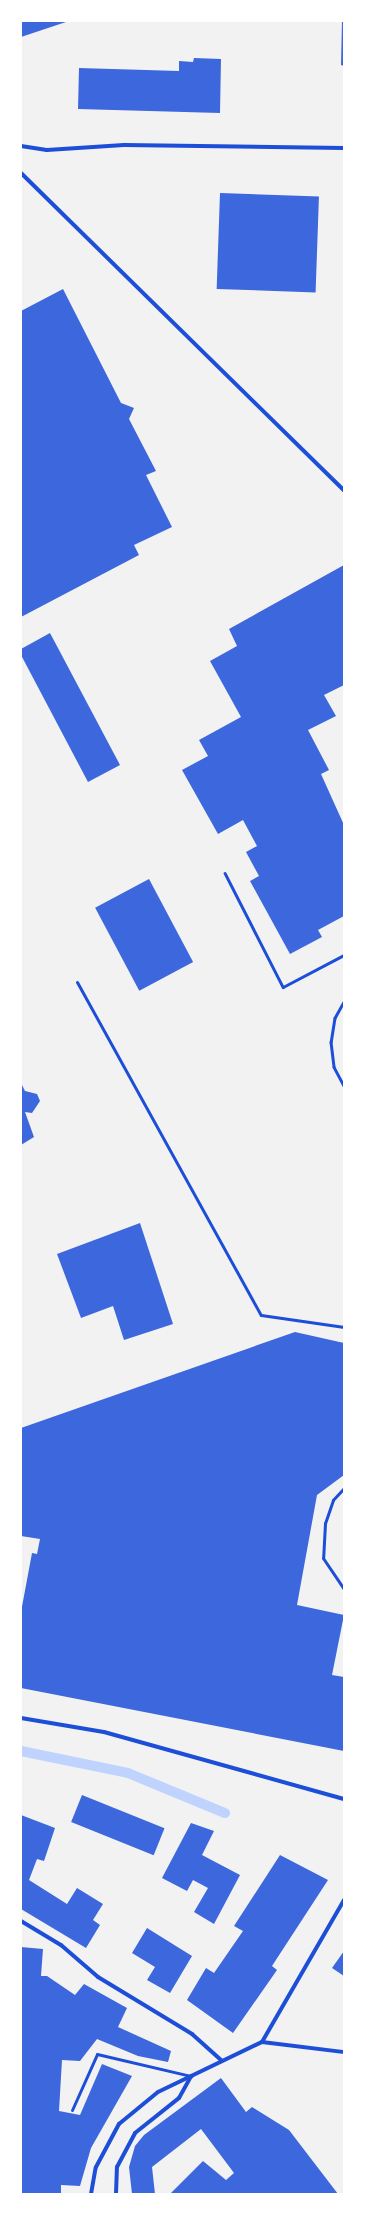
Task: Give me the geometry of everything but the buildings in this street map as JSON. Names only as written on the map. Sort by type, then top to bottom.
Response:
[{"type":"street","points":[[21,146],[47,150],[124,145],[344,148]]},
{"type":"street","points":[[21,173],[344,490]]},
{"type":"street","points":[[21,1718],[104,1732],[344,1799]]},
{"type":"street","points":[[262,2042],[344,1900]]},
{"type":"street","points":[[21,1921],[61,1946],[98,1977],[192,2034],[221,2060]]},
{"type":"street","points":[[91,2194],[96,2167],[119,2124],[158,2092],[221,2060],[262,2042],[344,2052]]},
{"type":"street","points":[[116,2194],[117,2167],[135,2133],[179,2098],[191,2076]]},
{"type":"lane","points":[[77,982],[261,1315],[344,1327]]},
{"type":"lane","points":[[344,1488],[333,1500],[325,1523],[324,1558],[344,1589]]},
{"type":"lane","points":[[72,2110],[97,2054],[191,2076]]},
{"type":"path","points":[[225,873],[284,988],[344,955]]},
{"type":"path","points":[[344,1002],[335,1018],[331,1042],[334,1067],[344,1086]]},
{"type":"waterway","points":[[21,1751],[128,1773],[225,1813]]}]
